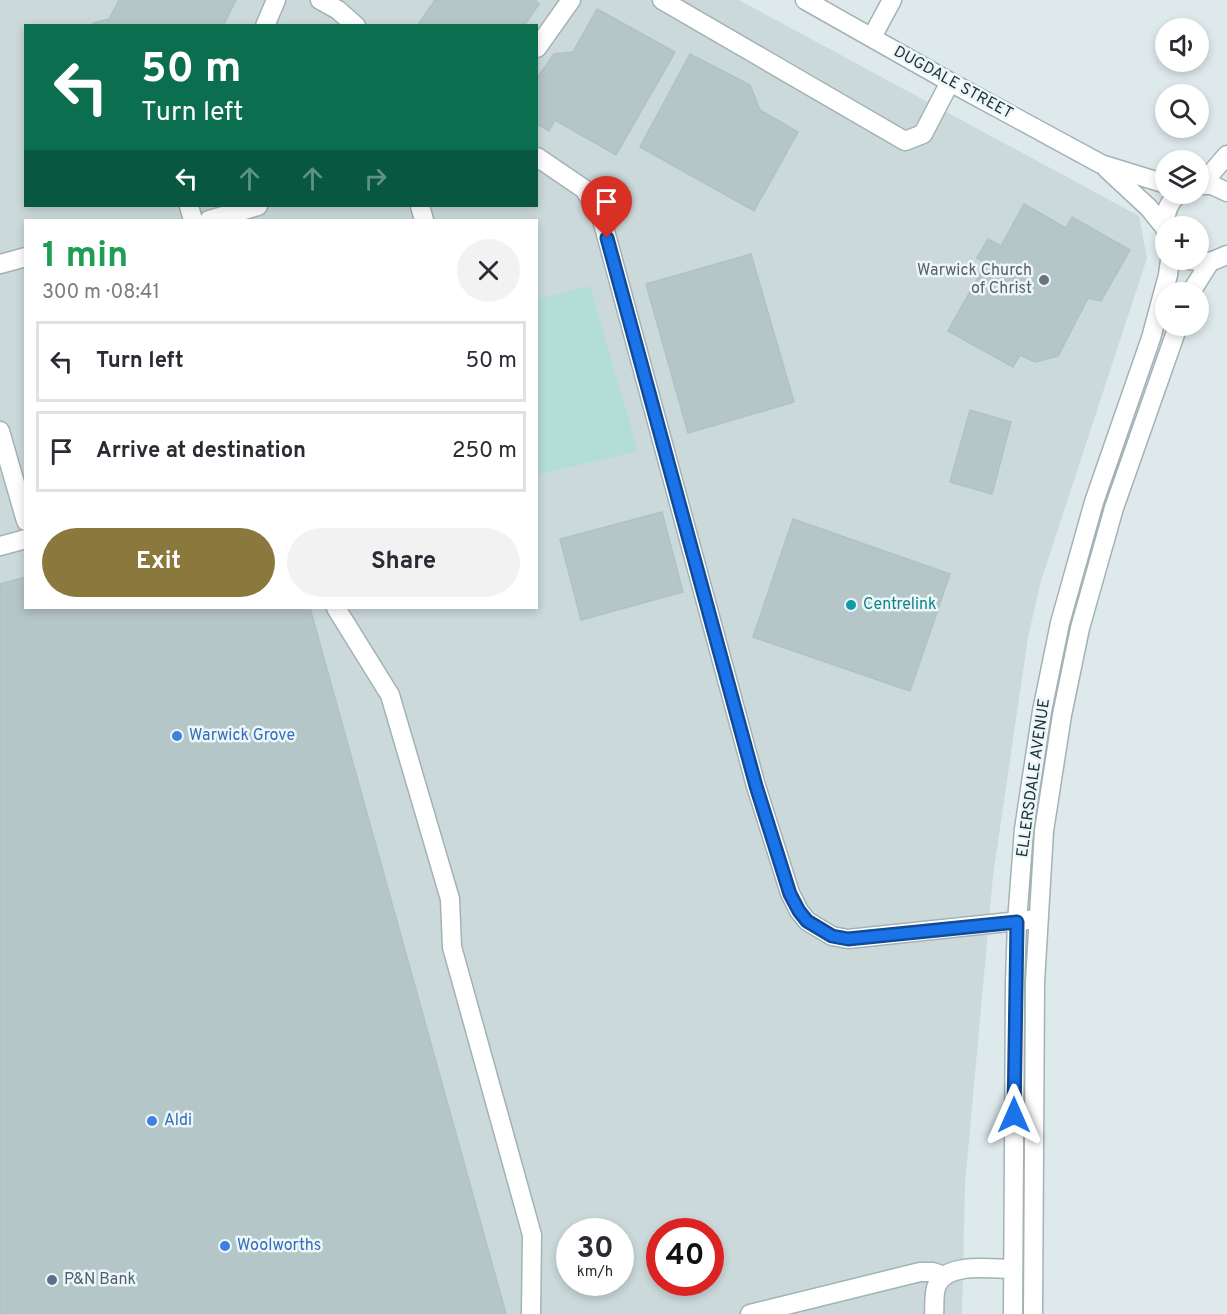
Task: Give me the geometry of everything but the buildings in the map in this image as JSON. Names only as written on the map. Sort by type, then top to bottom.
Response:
[{"type":"street","points":[[266,24],[276,0]]},
{"type":"street","points":[[320,0],[338,10],[354,24]]},
{"type":"street","points":[[538,47],[571,0]]},
{"type":"street","points":[[662,0],[906,141],[924,134],[950,82]]},
{"type":"street","name":"DUGDALE STREET","points":[[806,0],[1101,164],[1155,181]]},
{"type":"street","points":[[872,36],[892,0]]},
{"type":"street","points":[[1209,175],[1227,155]]},
{"type":"street","points":[[538,158],[584,189],[601,216],[756,786],[790,894],[799,911],[807,921],[820,930],[832,936],[848,939],[1037,919]]},
{"type":"street","name":"DUGDALE STREET","points":[[1101,164],[1155,216]]},
{"type":"street","points":[[1209,185],[1227,192]]},
{"type":"street","points":[[212,219],[254,207]]},
{"type":"street","points":[[1197,282],[1210,262],[1227,255]]},
{"type":"street","points":[[0,264],[24,258]]},
{"type":"street","name":"ELLERSDALE AVENUE","points":[[1013,1314],[1017,922],[1024,829],[1042,711],[1060,623],[1094,502],[1151,338],[1169,270]]},
{"type":"street","name":"ELLERSDALE AVENUE","points":[[1034,1314],[1035,994],[1037,919],[1044,831],[1062,715],[1080,628],[1114,508],[1174,336]]},
{"type":"street","points":[[0,431],[24,514]]},
{"type":"street","points":[[0,546],[24,540]]},
{"type":"street","points":[[337,609],[390,695],[450,899],[452,947],[532,1235],[531,1314]]},
{"type":"street","points":[[934,1314],[935,1292],[944,1276],[954,1270],[1012,1269]]},
{"type":"street","points":[[750,1314],[920,1272],[933,1272],[944,1276]]},
{"type":"shaded area","points":[[0,0],[739,0],[1139,216],[1147,258],[1041,581],[1028,637],[993,876],[965,1184],[962,1314],[0,1314]]},
{"type":"green space","points":[[590,286],[638,451],[538,475],[538,299]]},
{"type":"place","name":"Warwick Church of Christ","points":[[1044,280]]},
{"type":"place","name":"Centrelink","points":[[851,605]]},
{"type":"place","name":"Warwick Grove","points":[[177,736]]},
{"type":"place","name":"Aldi","points":[[152,1121]]},
{"type":"place","name":"Woolworths","points":[[225,1246]]},
{"type":"place","name":"P&N Bank","points":[[52,1280]]},
{"type":"route","points":[[607,238],[756,786],[790,894],[807,921],[832,936],[848,939],[1017,922],[1014,1115]]}]
